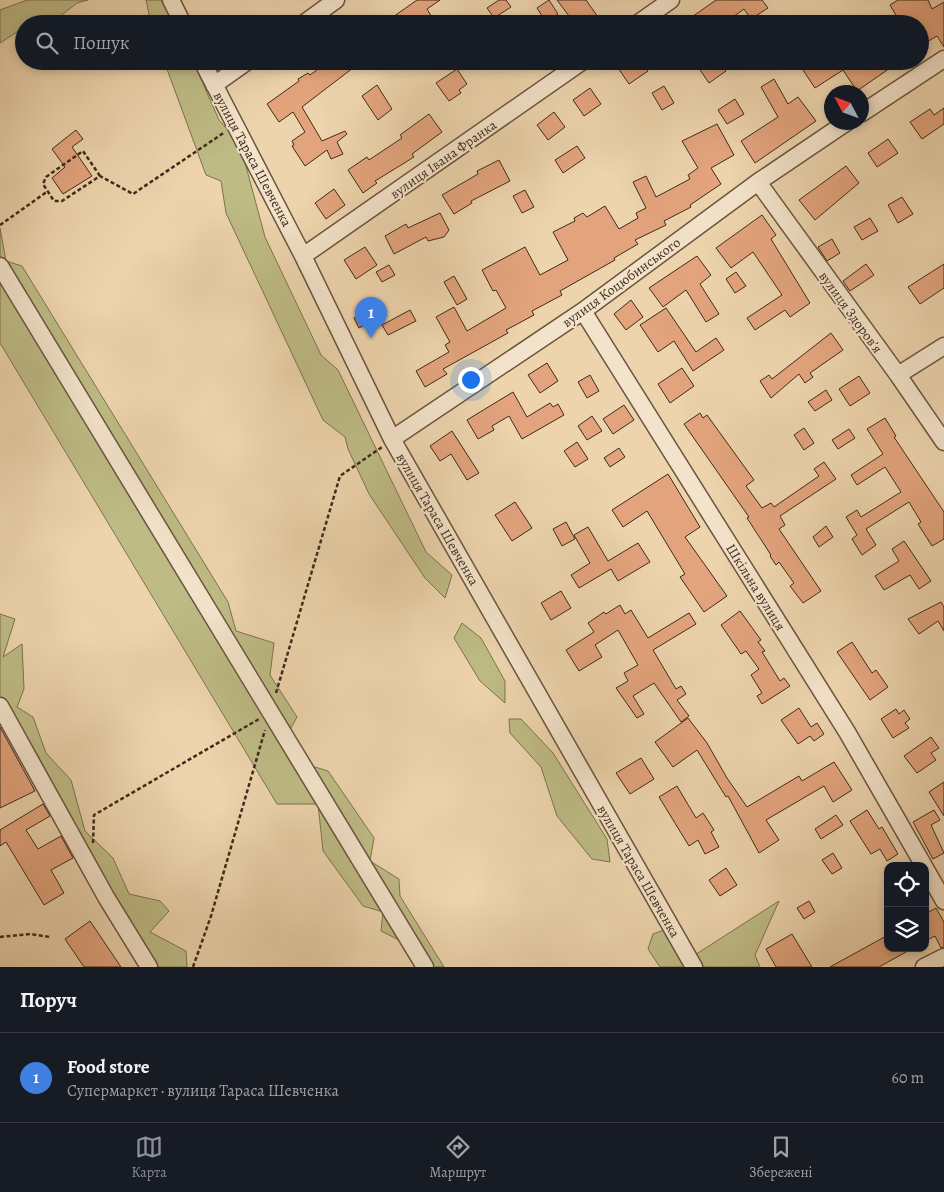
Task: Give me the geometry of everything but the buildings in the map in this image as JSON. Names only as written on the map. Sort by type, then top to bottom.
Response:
[{"type":"street","points":[[171,0],[178,15]]},
{"type":"street","points":[[315,15],[336,0]]},
{"type":"street","points":[[650,15],[671,0]]},
{"type":"street","points":[[929,69],[944,59]]},
{"type":"street","name":"вулиця Тараса Шевченка","points":[[206,70],[303,256],[392,439],[694,967]]},
{"type":"street","points":[[214,85],[235,70]]},
{"type":"street","name":"вулиця Івана Франка","points":[[303,256],[570,70]]},
{"type":"street","points":[[869,108],[927,70]]},
{"type":"street","name":"вулиця Коцюбинського","points":[[392,439],[583,311],[758,182],[836,130]]},
{"type":"street","name":"вулиця Здоровʼя","points":[[758,182],[898,375],[944,442]]},
{"type":"street","points":[[0,266],[425,967]]},
{"type":"street","name":"Шкільна вулиця","points":[[583,311],[848,732],[922,862]]},
{"type":"street","points":[[898,375],[944,346]]},
{"type":"street","points":[[0,706],[106,897],[149,967]]},
{"type":"street","name":"Шкільна вулиця","points":[[929,874],[944,901]]},
{"type":"street","points":[[924,967],[944,957]]},
{"type":"path","points":[[100,176],[62,201],[54,200],[43,184],[46,177],[84,151],[100,176],[133,194],[235,124]]},
{"type":"path","points":[[0,225],[48,191]]},
{"type":"path","points":[[192,967],[210,916],[340,476],[392,439]]},
{"type":"path","points":[[93,844],[94,815],[270,712]]},
{"type":"path","points":[[0,937],[30,934],[50,937]]},
{"type":"shaded area","points":[[27,0],[88,0],[77,3],[62,15],[15,15],[15,33],[0,43],[0,10]]},
{"type":"shaded area","points":[[146,0],[161,0],[170,15],[149,15]]},
{"type":"shaded area","points":[[167,70],[197,70],[219,120],[240,144],[265,237],[321,355],[338,370],[426,552],[452,575],[445,598],[425,578],[369,494],[348,449],[345,437],[323,420],[226,213],[221,181],[206,175]]},
{"type":"shaded area","points":[[0,228],[6,261],[22,266],[228,602],[236,631],[274,643],[270,675],[297,717],[281,746],[289,759],[328,771],[374,838],[370,861],[399,879],[400,896],[444,967],[417,967],[403,942],[381,931],[383,912],[363,906],[323,851],[318,804],[277,804],[0,343]]},
{"type":"shaded area","points":[[0,614],[15,619],[3,657],[22,644],[24,689],[17,707],[33,717],[46,753],[71,780],[85,831],[113,858],[129,894],[160,901],[169,911],[150,932],[186,951],[187,967],[141,967],[0,717]]},
{"type":"shaded area","points":[[462,623],[481,638],[505,681],[505,703],[480,681],[454,638]]},
{"type":"shaded area","points":[[509,719],[521,719],[553,753],[607,839],[610,862],[592,859],[557,816],[541,767],[510,733]]},
{"type":"shaded area","points":[[779,901],[755,955],[760,967],[660,967],[648,949],[653,934],[664,930],[687,960]]},
{"type":"place","name":"Food store","points":[[371,338]]}]
